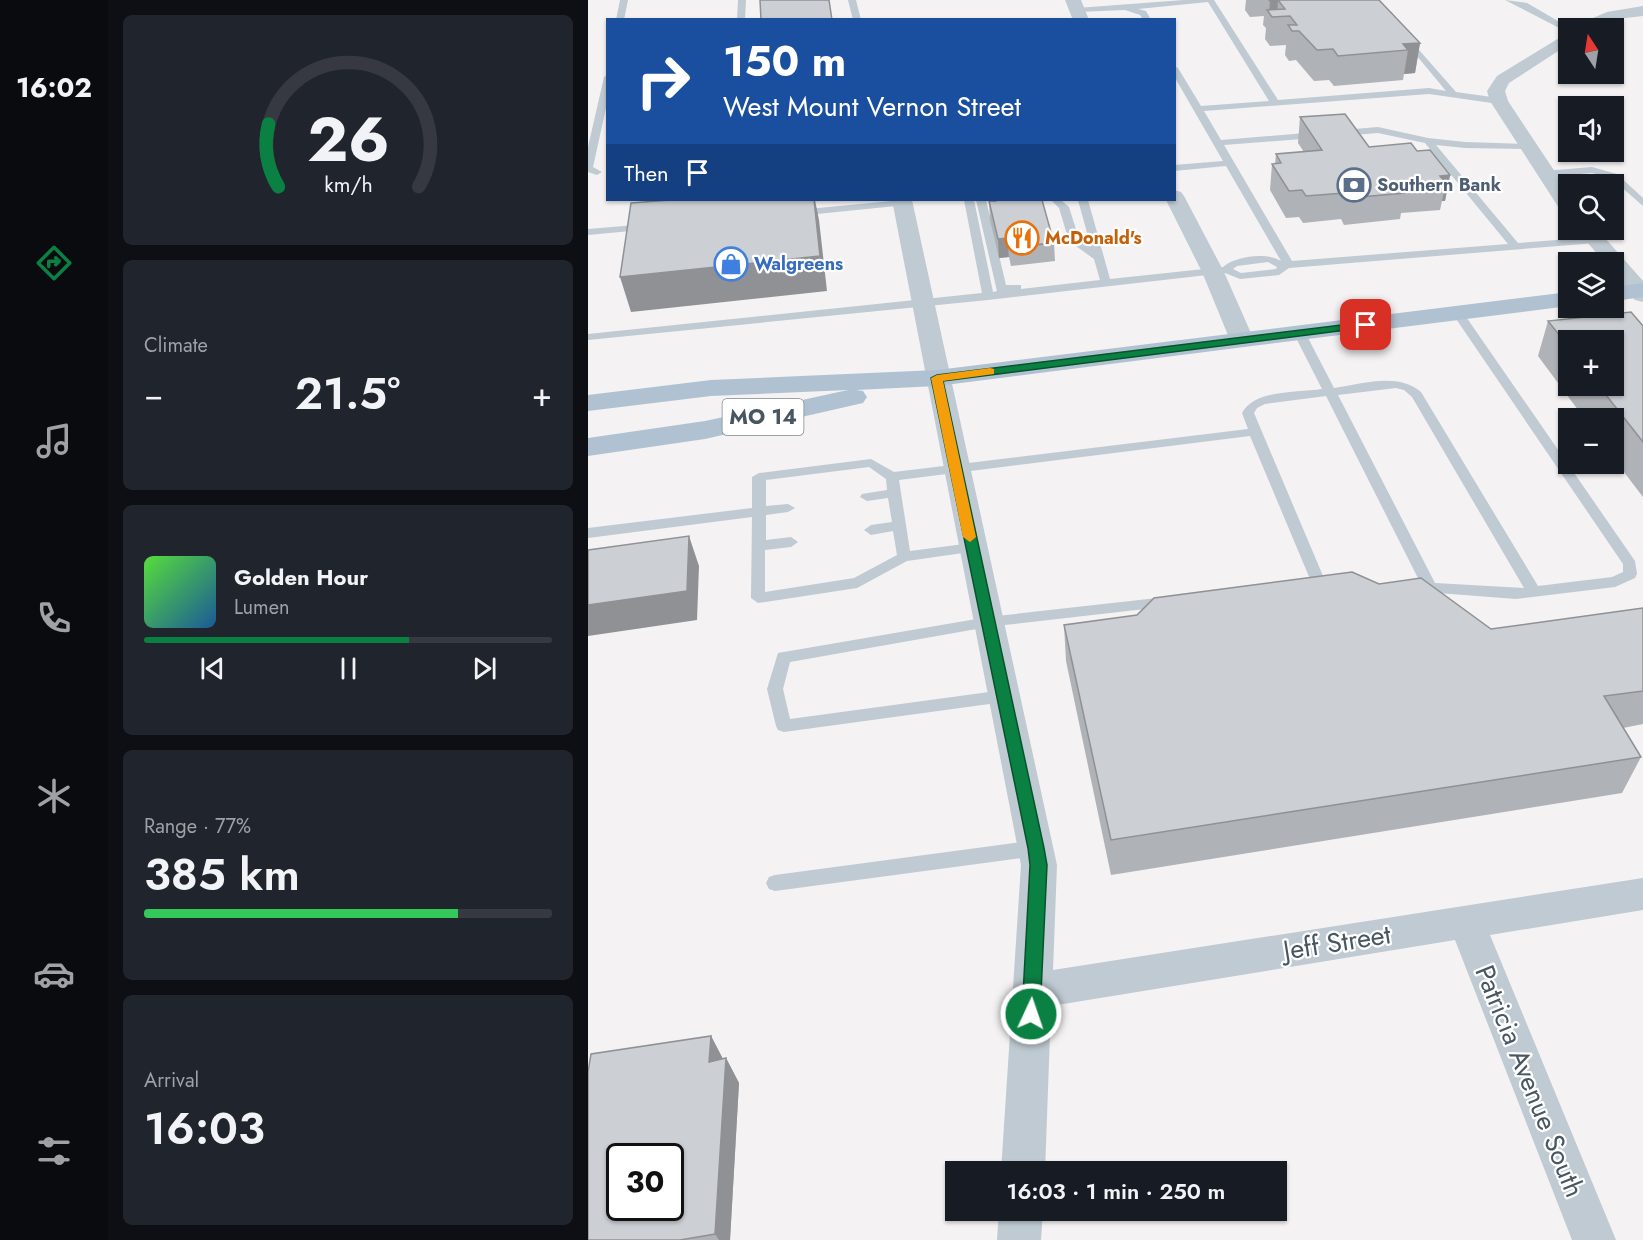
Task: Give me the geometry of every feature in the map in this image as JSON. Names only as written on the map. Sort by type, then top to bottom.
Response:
[{"type":"main road","points":[[1624,293],[1642,292]]},
{"type":"main road","name":"MO 14","points":[[588,403],[711,388],[937,378],[1558,300]]},
{"type":"main road","name":"MO 14","points":[[588,447],[705,430],[937,378]]},
{"type":"street","points":[[1606,18],[1643,11]]},
{"type":"street","points":[[1558,44],[1509,75],[1498,95],[1527,146],[1558,192]]},
{"type":"street","points":[[1176,199],[1219,271],[1242,340]]},
{"type":"street","points":[[902,201],[955,467],[1039,865],[1024,1161]]},
{"type":"street","points":[[1596,240],[1642,292]]},
{"type":"street","name":"Jeff Street","points":[[1032,992],[1643,894]]},
{"type":"street","name":"Patricia Avenue South","points":[[1466,921],[1594,1240]]},
{"type":"street","points":[[1019,1240],[1020,1221]]},
{"type":"lane","points":[[620,18],[624,0]]},
{"type":"lane","points":[[741,18],[742,0]]},
{"type":"lane","points":[[852,0],[856,18]]},
{"type":"lane","points":[[1077,10],[1209,0],[1275,103]]},
{"type":"lane","points":[[1509,0],[1524,5],[1558,25]]},
{"type":"lane","points":[[1125,8],[1143,12],[1146,18]]},
{"type":"lane","points":[[1398,30],[1453,94]]},
{"type":"lane","points":[[1176,72],[1286,266]]},
{"type":"lane","points":[[588,168],[606,86]]},
{"type":"lane","points":[[1197,109],[1430,91],[1498,95]]},
{"type":"lane","points":[[1217,143],[1378,129],[1428,141],[1464,145],[1527,146]]},
{"type":"lane","points":[[1428,141],[1516,247]]},
{"type":"lane","points":[[1176,168],[1228,163]]},
{"type":"lane","points":[[1545,174],[1592,170],[1614,176],[1643,203]]},
{"type":"lane","points":[[786,214],[902,201]]},
{"type":"lane","points":[[969,201],[988,297]]},
{"type":"lane","points":[[981,201],[1001,289],[1067,282],[1081,286]]},
{"type":"lane","points":[[1083,201],[1106,284]]},
{"type":"lane","points":[[1063,202],[1074,241],[1098,257]]},
{"type":"lane","points":[[588,232],[658,226]]},
{"type":"lane","points":[[588,337],[922,304],[1219,271],[1240,276],[1279,272],[1286,266],[1516,247],[1560,240]]},
{"type":"lane","points":[[1408,587],[1516,594],[1615,582],[1629,574],[1630,564],[1458,313]]},
{"type":"lane","points":[[1300,334],[1430,588]]},
{"type":"lane","points":[[1286,587],[1325,584],[1248,413],[1252,406],[1262,401],[1396,384],[1408,387],[1417,395],[1534,592]]},
{"type":"lane","points":[[972,548],[904,557],[857,583],[758,598],[759,477],[871,463],[892,477],[955,467],[1255,432]]},
{"type":"lane","points":[[892,477],[904,557]]},
{"type":"lane","points":[[867,497],[895,493]]},
{"type":"lane","points":[[588,533],[788,508]]},
{"type":"lane","points":[[871,530],[899,526]]},
{"type":"lane","points":[[759,546],[791,542]]},
{"type":"lane","points":[[1004,696],[784,726],[775,689],[783,657],[988,622],[1177,601]]},
{"type":"lane","points":[[775,883],[1036,848]]},
{"type":"building","points":[[760,0],[829,0],[832,18],[761,18]]},
{"type":"building","points":[[1278,0],[1379,0],[1420,43],[1403,44],[1408,50],[1338,56],[1333,49],[1317,50],[1299,31],[1292,31],[1288,25],[1297,25],[1290,16],[1272,17],[1267,10],[1285,9]]},
{"type":"building","points":[[1345,114],[1369,147],[1411,143],[1417,151],[1430,150],[1450,175],[1440,176],[1446,183],[1401,187],[1405,193],[1348,198],[1344,193],[1306,196],[1302,190],[1289,191],[1272,164],[1281,163],[1276,154],[1322,150],[1300,117]]},
{"type":"building","points":[[814,201],[820,256],[620,277],[631,203]]},
{"type":"building","name":"McDonald's","points":[[989,201],[1042,201],[1054,243],[1009,247],[1007,238],[998,239]]},
{"type":"building","points":[[1631,312],[1643,326],[1643,442],[1624,418],[1624,408],[1616,408],[1607,396],[1624,396],[1624,330],[1558,330],[1558,333],[1548,321],[1576,318],[1624,318],[1624,313]]},
{"type":"building","points":[[689,536],[687,591],[588,605],[588,550]]},
{"type":"building","points":[[1352,572],[1379,584],[1421,578],[1491,629],[1643,608],[1643,691],[1604,696],[1641,757],[1111,840],[1064,625],[1137,615],[1154,598]]},
{"type":"building","points":[[711,1036],[709,1062],[726,1058],[715,1234],[680,1240],[588,1240],[588,1072],[591,1054]]},
{"type":"slow traffic","points":[[970,537],[937,378],[990,372]]},
{"type":"place","name":"Southern Bank","points":[[1354,185]]},
{"type":"place","name":"McDonald's","points":[[1022,238]]},
{"type":"place","name":"Walgreens","points":[[731,264]]},
{"type":"route","points":[[1031,1014],[1039,865],[937,378],[1366,325]]}]
